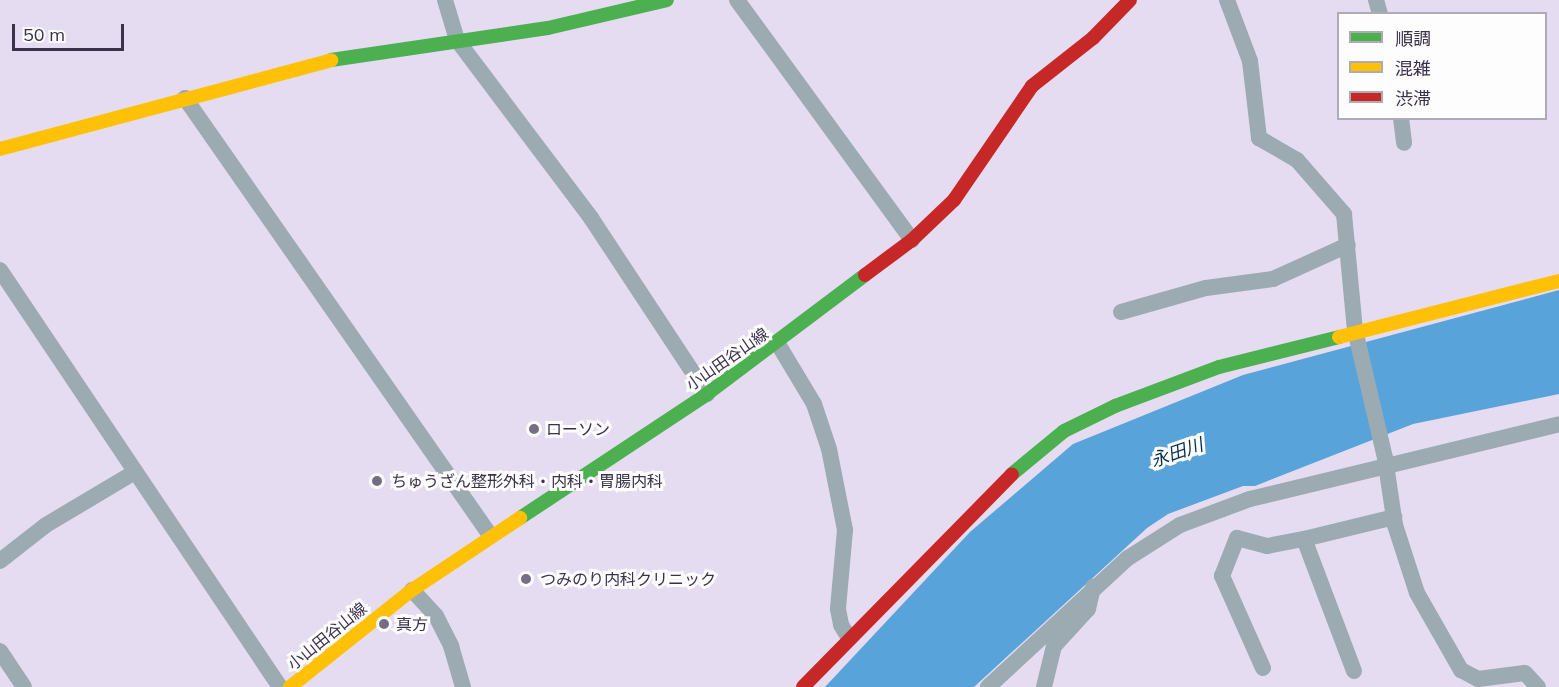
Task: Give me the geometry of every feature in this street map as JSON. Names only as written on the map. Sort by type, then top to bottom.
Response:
[{"type":"street","points":[[445,0],[457,40],[591,218],[707,394]]},
{"type":"street","points":[[0,149],[314,63],[548,28],[668,0]]},
{"type":"street","points":[[737,0],[912,240]]},
{"type":"street","name":"小山田谷山線","points":[[290,687],[412,590],[490,535],[707,394],[778,344],[912,240],[954,200],[1032,86],[1093,38],[1130,0]]},
{"type":"street","points":[[1227,0],[1250,61],[1259,138],[1297,160],[1314,176],[1344,214],[1355,330],[1385,461],[1394,517],[1417,593],[1461,670],[1478,679],[1524,673],[1538,687]]},
{"type":"street","points":[[184,98],[490,535]]},
{"type":"street","points":[[1401,120],[1404,143]]},
{"type":"street","points":[[1121,312],[1206,288],[1274,279],[1348,245]]},
{"type":"street","points":[[0,270],[280,687]]},
{"type":"street","points":[[803,687],[1024,461],[1065,431],[1115,406],[1209,370],[1355,330],[1559,281]]},
{"type":"street","points":[[778,344],[814,405],[829,448],[845,530],[838,609],[841,625],[849,638]]},
{"type":"street","points":[[988,687],[1093,587],[1164,534],[1214,511],[1385,461],[1529,434],[1559,424]]},
{"type":"street","points":[[0,561],[46,525],[135,472]]},
{"type":"street","points":[[1263,668],[1222,576],[1237,538],[1268,546],[1394,517]]},
{"type":"street","points":[[1304,539],[1354,670]]},
{"type":"street","points":[[1044,687],[1054,646],[1088,609],[1093,587]]},
{"type":"street","points":[[412,590],[436,616],[452,646],[463,687]]},
{"type":"street","points":[[0,651],[24,687]]},
{"type":"water","name":"永田川","points":[[1559,290],[1559,394],[1413,424],[1255,486],[1243,486],[1168,514],[1147,528],[974,687],[825,687],[970,532],[1073,444],[1243,375]]},
{"type":"traffic: fast","points":[[331,60],[548,28],[667,0]]},
{"type":"traffic: fast","points":[[520,518],[707,394],[865,275]]},
{"type":"traffic: fast","points":[[1012,474],[1064,431],[1115,406],[1219,367],[1339,337]]},
{"type":"traffic: slow","points":[[0,149],[331,60]]},
{"type":"traffic: slow","points":[[1339,337],[1559,281]]},
{"type":"traffic: slow","points":[[290,687],[412,590],[520,518]]},
{"type":"traffic: jam","points":[[865,275],[912,240],[954,200],[1032,86],[1093,38],[1130,0]]},
{"type":"traffic: jam","points":[[803,687],[1012,474]]},
{"type":"place","name":"ローソン","points":[[534,429]]},
{"type":"place","name":"ちゅうざん整形外科・内科・胃腸内科","points":[[377,481]]},
{"type":"place","name":"つみのり内科クリニック","points":[[526,579]]},
{"type":"place","name":"真方","points":[[384,624]]}]
